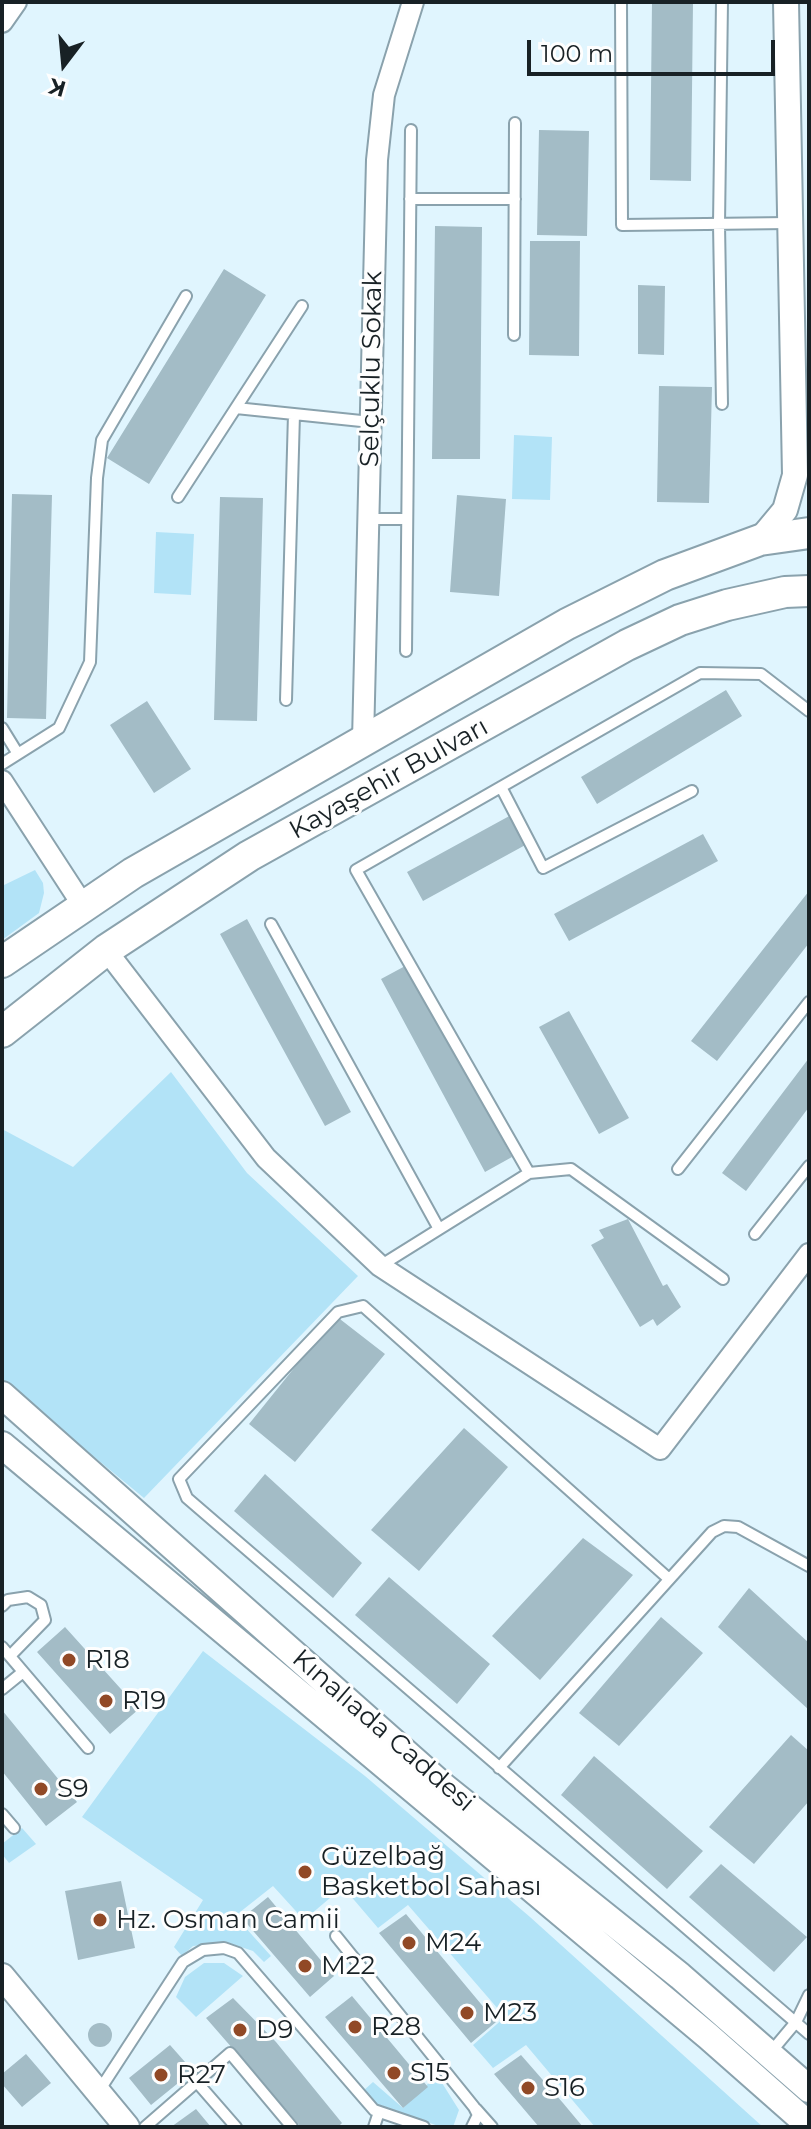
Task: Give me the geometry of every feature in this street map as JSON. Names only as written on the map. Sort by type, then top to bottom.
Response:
[{"type":"main road","name":"Kayaşehir Bulvarı","points":[[5,961],[82,904],[567,624],[651,582],[760,540],[809,533]]},
{"type":"main road","name":"Kayaşehir Bulvarı","points":[[2,1032],[106,950],[249,856],[666,627],[727,605],[785,592],[809,591]]},
{"type":"main road","points":[[228,817],[258,829],[259,842],[249,856]]},
{"type":"main road","points":[[2,1006],[44,999]]},
{"type":"main road","name":"Kınalıada Caddesi","points":[[2,1395],[444,1787],[680,1976],[809,2089]]},
{"type":"main road","name":"Kınalıada Caddesi","points":[[2,1445],[708,2036],[809,2125]]},
{"type":"street","points":[[2,22],[16,2]]},
{"type":"street","name":"Selçuklu Sokak","points":[[363,740],[380,123],[384,95],[413,2]]},
{"type":"street","points":[[760,540],[785,510],[795,475],[786,2]]},
{"type":"street","points":[[2,781],[82,904]]},
{"type":"street","points":[[106,950],[266,1158],[380,1266],[660,1449],[809,1254]]},
{"type":"street","points":[[2,1976],[127,2127]]},
{"type":"lane","points":[[621,2],[622,225],[791,223]]},
{"type":"lane","points":[[722,2],[719,224],[722,404]]},
{"type":"lane","points":[[514,335],[515,123]]},
{"type":"lane","points":[[406,651],[411,130]]},
{"type":"lane","points":[[410,199],[515,199]]},
{"type":"lane","points":[[2,764],[59,728],[90,662],[97,478],[102,440],[186,296]]},
{"type":"lane","points":[[178,497],[302,306]]},
{"type":"lane","points":[[236,408],[371,422]]},
{"type":"lane","points":[[286,700],[294,414]]},
{"type":"lane","points":[[368,519],[405,519]]},
{"type":"lane","points":[[529,1173],[356,870],[700,673],[761,674],[809,711]]},
{"type":"lane","points":[[2,728],[18,754]]},
{"type":"lane","points":[[501,787],[543,868],[692,791]]},
{"type":"lane","points":[[271,924],[439,1229]]},
{"type":"lane","points":[[678,1169],[809,1002]]},
{"type":"lane","points":[[755,1234],[809,1166]]},
{"type":"lane","points":[[380,1266],[529,1173],[571,1169],[723,1279]]},
{"type":"lane","points":[[669,1579],[363,1306],[338,1312],[180,1475],[179,1483],[187,1498],[809,2034]]},
{"type":"lane","points":[[499,1768],[712,1532],[730,1525],[809,1566]]},
{"type":"lane","points":[[2,1606],[8,1600],[28,1597],[41,1605],[45,1620],[10,1656]]},
{"type":"lane","points":[[2,1647],[88,1748]]},
{"type":"lane","points":[[2,1689],[23,1672]]},
{"type":"lane","points":[[2,1814],[14,1828]]},
{"type":"lane","points":[[336,1936],[492,2127]]},
{"type":"lane","points":[[98,2093],[183,1962],[203,1950],[224,1948],[238,1953],[379,2112],[424,2127]]},
{"type":"lane","points":[[769,2054],[796,2022],[809,1995]]},
{"type":"lane","points":[[145,2127],[195,2080],[230,2053],[292,2127]]},
{"type":"lane","points":[[195,2080],[236,2127]]},
{"type":"lane","points":[[472,2127],[478,2115],[474,2107]]},
{"type":"lane","points":[[374,2127],[379,2112]]},
{"type":"shaded area","points":[[514,435],[552,437],[550,500],[512,499]]},
{"type":"shaded area","points":[[156,532],[194,534],[191,595],[154,593]]},
{"type":"shaded area","points":[[35,870],[43,883],[44,893],[39,913],[2,940],[2,886]]},
{"type":"shaded area","points":[[171,1072],[247,1173],[358,1276],[144,1498],[2,1381],[2,1129],[73,1167]]},
{"type":"shaded area","points":[[203,1651],[365,1776],[530,1917],[763,2127],[595,2127],[526,2045],[493,2068],[473,2045],[505,2017],[408,1905],[378,1928],[343,1887],[304,1920],[273,1886],[235,1916],[271,1956],[264,1962],[253,1951],[229,1943],[193,1946],[182,1956],[174,1947],[203,1900],[82,1817]]},
{"type":"shaded area","points":[[22,1828],[36,1844],[9,1863],[2,1854],[2,1844]]},
{"type":"shaded area","points":[[204,1963],[224,1963],[243,1976],[196,2017],[176,1997],[185,1977]]},
{"type":"shaded area","points":[[437,2075],[459,2110],[453,2127],[441,2127],[372,2102],[363,2091],[373,2082],[403,2108]]},
{"type":"building","points":[[652,2],[693,2],[691,181],[650,180]]},
{"type":"building","points":[[539,130],[589,131],[587,236],[537,235]]},
{"type":"building","points":[[435,226],[482,227],[480,459],[432,459]]},
{"type":"building","points":[[530,241],[580,241],[579,356],[529,355]]},
{"type":"building","points":[[224,269],[266,295],[149,484],[107,458]]},
{"type":"building","points":[[638,285],[665,286],[664,355],[638,354]]},
{"type":"building","points":[[659,386],[712,387],[709,503],[657,502]]},
{"type":"building","points":[[12,494],[52,495],[46,719],[7,718]]},
{"type":"building","points":[[457,495],[506,499],[499,596],[450,592]]},
{"type":"building","points":[[220,497],[263,498],[257,721],[214,720]]},
{"type":"building","points":[[726,690],[742,716],[597,804],[581,777]]},
{"type":"building","points":[[147,701],[191,769],[154,793],[110,725]]},
{"type":"building","points":[[513,814],[529,843],[423,901],[407,872]]},
{"type":"building","points":[[703,834],[718,861],[569,941],[554,914]]},
{"type":"building","points":[[809,891],[809,943],[717,1061],[691,1041]]},
{"type":"building","points":[[247,919],[351,1112],[325,1126],[220,934]]},
{"type":"building","points":[[407,965],[512,1157],[485,1172],[381,979]]},
{"type":"building","points":[[569,1011],[629,1118],[599,1134],[539,1027]]},
{"type":"building","points":[[809,1058],[809,1107],[746,1191],[722,1173]]},
{"type":"building","points":[[628,1219],[663,1286],[667,1284],[681,1307],[657,1326],[653,1319],[640,1327],[591,1245],[604,1238],[599,1230]]},
{"type":"building","points":[[336,1316],[385,1354],[295,1462],[249,1424]]},
{"type":"building","points":[[464,1428],[508,1467],[419,1571],[371,1530]]},
{"type":"building","points":[[265,1474],[362,1563],[333,1598],[234,1511]]},
{"type":"building","points":[[583,1538],[633,1575],[540,1680],[492,1636]]},
{"type":"building","points":[[389,1577],[490,1664],[457,1704],[355,1615]]},
{"type":"building","points":[[749,1588],[809,1643],[809,1710],[718,1627]]},
{"type":"building","points":[[661,1617],[703,1653],[619,1746],[579,1713]]},
{"type":"building","points":[[65,1627],[139,1709],[110,1734],[37,1652]]},
{"type":"building","name":"S9","points":[[2,1710],[77,1802],[46,1826],[2,1771]]},
{"type":"building","points":[[791,1735],[809,1751],[809,1801],[754,1864],[709,1827]]},
{"type":"building","points":[[594,1756],[703,1851],[667,1889],[561,1795]]},
{"type":"building","points":[[721,1864],[807,1937],[774,1972],[689,1897]]},
{"type":"building","name":"Hz. Osman Camii","points":[[121,1881],[135,1948],[78,1960],[65,1891]]},
{"type":"building","points":[[268,1897],[334,1976],[310,1997],[242,1918]]},
{"type":"building","points":[[406,1914],[496,2022],[471,2043],[379,1933]]},
{"type":"building","points":[[352,1996],[428,2087],[403,2108],[325,2017]]},
{"type":"building","points":[[233,1998],[276,2042],[342,2123],[338,2127],[301,2127],[206,2018]]},
{"type":"building","points":[[100,2023],[109,2026],[112,2035],[109,2044],[100,2047],[91,2044],[88,2035],[91,2026]]},
{"type":"building","name":"R27","points":[[170,2045],[193,2071],[151,2105],[129,2078]]},
{"type":"building","points":[[26,2054],[51,2083],[22,2107],[2,2084],[2,2074]]},
{"type":"building","name":"S16","points":[[521,2055],[583,2127],[539,2127],[494,2074]]},
{"type":"building","points":[[196,2109],[211,2127],[171,2127]]},
{"type":"place","name":"R18","points":[[69,1660]]},
{"type":"place","name":"R19","points":[[106,1701]]},
{"type":"place","name":"S9","points":[[41,1789]]},
{"type":"place","name":"Güzelbağ Basketbol Sahası","points":[[305,1872]]},
{"type":"place","name":"Hz. Osman Camii","points":[[100,1920]]},
{"type":"place","name":"M24","points":[[409,1943]]},
{"type":"place","name":"M22","points":[[305,1966]]},
{"type":"place","name":"M23","points":[[467,2013]]},
{"type":"place","name":"R28","points":[[355,2027]]},
{"type":"place","name":"D9","points":[[240,2030]]},
{"type":"place","name":"S15","points":[[394,2073]]},
{"type":"place","name":"R27","points":[[161,2075]]},
{"type":"place","name":"S16","points":[[528,2088]]}]
